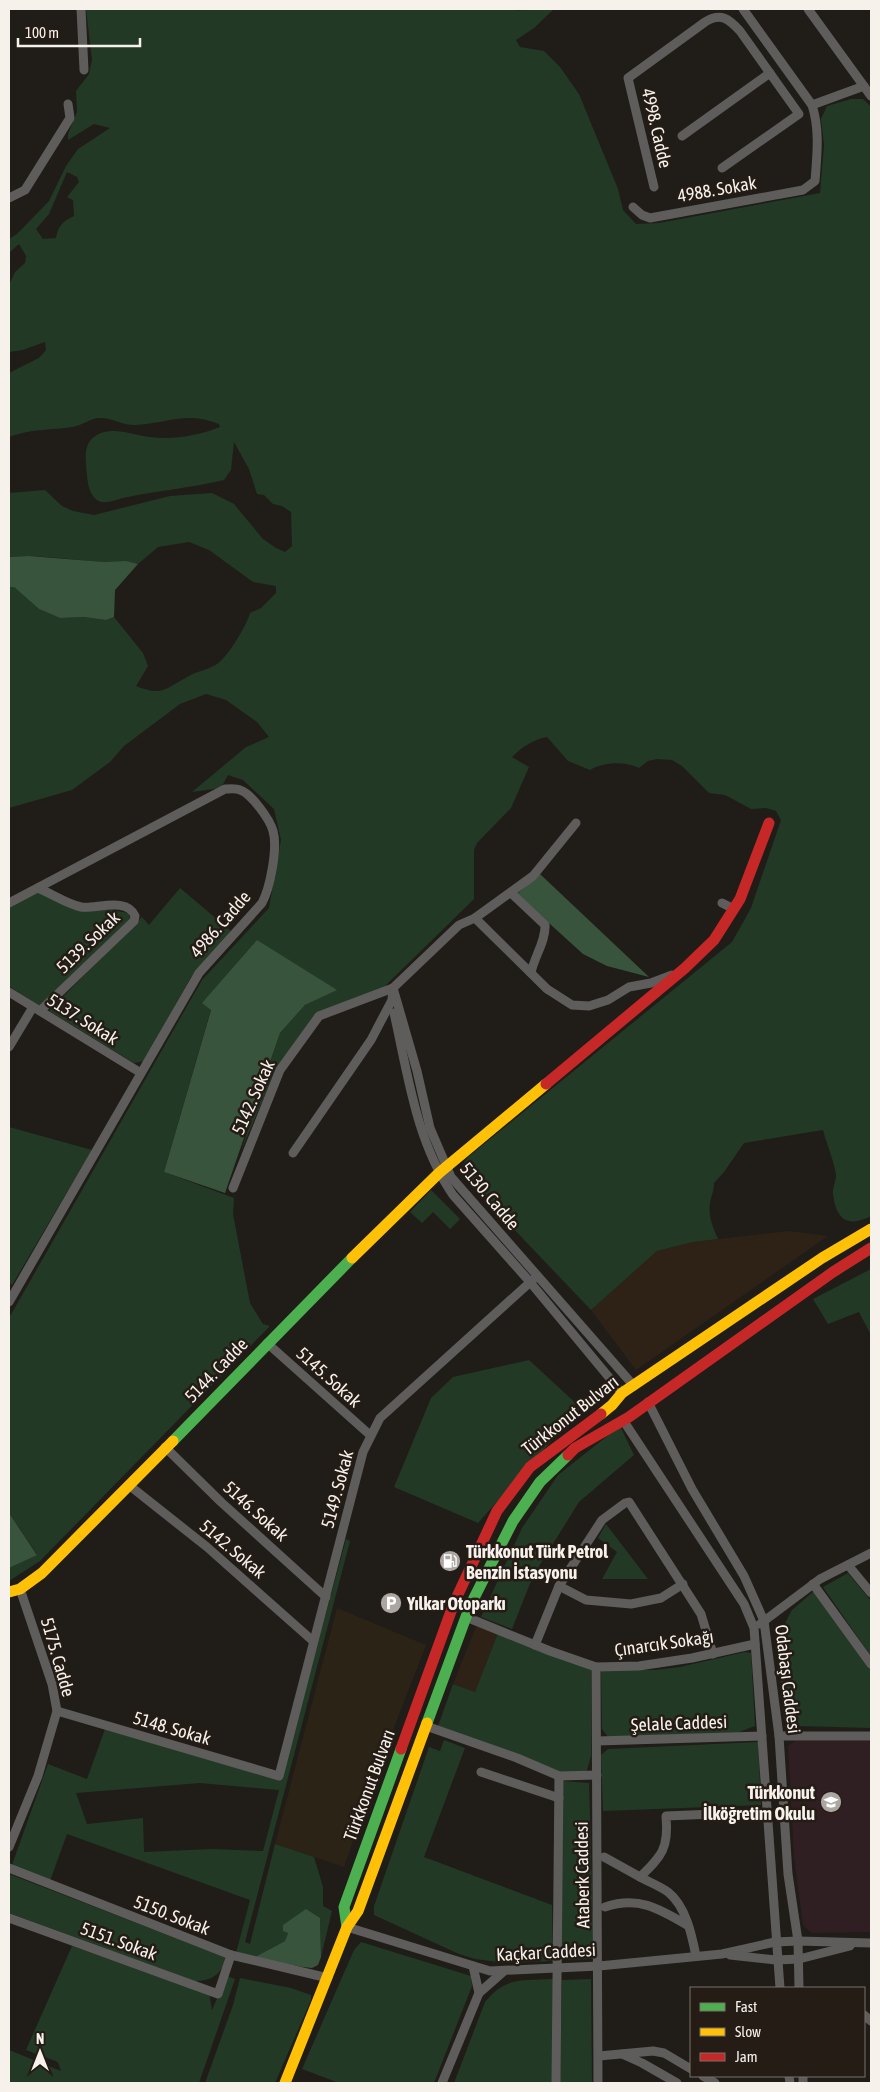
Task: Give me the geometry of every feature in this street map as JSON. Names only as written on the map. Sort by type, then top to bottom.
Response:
[{"type":"street","points":[[81,9],[84,70]]},
{"type":"street","points":[[743,9],[812,105],[864,86]]},
{"type":"street","points":[[808,9],[871,96]]},
{"type":"street","name":"4998. Cadde","points":[[654,187],[628,78],[717,16],[728,19],[748,43]]},
{"type":"street","points":[[722,168],[799,114],[748,43],[761,34]]},
{"type":"street","points":[[682,136],[770,73]]},
{"type":"street","points":[[9,198],[25,190],[51,150],[70,118],[68,104]]},
{"type":"street","name":"4988. Sokak","points":[[633,206],[642,215],[650,218],[803,190],[810,187],[815,181],[818,145],[816,119],[812,105]]},
{"type":"street","name":"4986. Cadde","points":[[9,904],[225,789],[240,789],[254,800],[273,830],[274,842],[268,892],[262,903],[199,973],[9,1302]]},
{"type":"street","points":[[293,1153],[371,1040],[392,1000],[393,988],[459,925],[476,918],[533,876],[576,823]]},
{"type":"street","name":"5144. Cadde","points":[[14,1590],[42,1573],[130,1486],[165,1447],[267,1343],[442,1171],[681,972],[715,938],[734,909],[750,876],[769,823]]},
{"type":"street","name":"5139. Sokak","points":[[9,1047],[37,1009],[134,921],[135,916],[132,911],[114,905],[81,907],[38,888]]},
{"type":"street","points":[[511,893],[545,925],[546,933],[534,959],[531,973]]},
{"type":"street","points":[[722,903],[734,909]]},
{"type":"street","points":[[476,918],[531,973],[559,998],[572,1005],[589,1006],[608,1000],[628,987],[681,972]]},
{"type":"street","name":"5130. Cadde","points":[[393,988],[417,1071],[442,1171],[634,1386]]},
{"type":"street","name":"5142. Sokak","points":[[233,1188],[280,1070],[319,1016],[393,988]]},
{"type":"street","name":"5137. Sokak","points":[[9,992],[141,1073]]},
{"type":"street","name":"5130. Cadde","points":[[392,1000],[418,1118],[427,1147],[442,1171],[453,1195],[530,1282],[622,1393]]},
{"type":"street","name":"Türkkonut Bulvarı","points":[[347,1927],[344,1907],[454,1603],[498,1511],[530,1467],[612,1405],[622,1393],[822,1258],[871,1229]]},
{"type":"street","name":"Türkkonut Bulvarı","points":[[285,2083],[347,1927],[358,1911],[466,1617],[513,1521],[540,1482],[575,1448],[636,1413],[648,1402],[833,1272],[871,1248]]},
{"type":"street","name":"5149. Sokak","points":[[279,1776],[363,1452],[370,1435],[380,1418],[537,1276]]},
{"type":"street","name":"5145. Sokak","points":[[267,1343],[370,1435]]},
{"type":"street","points":[[634,1386],[648,1402]]},
{"type":"street","name":"Odabaşı Caddesi","points":[[648,1402],[692,1489],[744,1576],[764,1621],[779,1736],[788,1874],[798,1941],[799,1987]]},
{"type":"street","points":[[612,1405],[623,1420]]},
{"type":"street","name":"Odabaşı Caddesi","points":[[623,1420],[739,1596],[754,1628],[776,1960],[780,1987]]},
{"type":"street","name":"5146. Sokak","points":[[165,1447],[221,1502],[326,1597]]},
{"type":"street","name":"5142. Sokak","points":[[130,1486],[207,1547],[313,1641]]},
{"type":"street","points":[[535,1645],[560,1586],[602,1520],[624,1503],[629,1502],[683,1584],[700,1614],[713,1654]]},
{"type":"street","points":[[754,1628],[813,1584],[871,1552]]},
{"type":"street","points":[[848,1565],[871,1593]]},
{"type":"street","points":[[560,1586],[586,1600],[631,1604],[661,1598],[683,1584]]},
{"type":"street","points":[[813,1584],[871,1664]]},
{"type":"street","name":"5175. Cadde","points":[[9,1847],[38,1776],[57,1711],[52,1684],[14,1590]]},
{"type":"street","name":"Çınarcık Sokağı","points":[[466,1617],[596,1667],[639,1666],[713,1654],[755,1644]]},
{"type":"street","name":"Ataberk Caddesi","points":[[596,1667],[599,1966],[598,2083]]},
{"type":"street","name":"5148. Sokak","points":[[57,1711],[279,1776]]},
{"type":"street","points":[[426,1726],[517,1758],[559,1776],[597,1775]]},
{"type":"street","name":"Şelale Caddesi","points":[[597,1741],[762,1736]]},
{"type":"street","points":[[779,1736],[871,1736]]},
{"type":"street","points":[[481,1772],[559,1798]]},
{"type":"street","points":[[556,2083],[559,1776]]},
{"type":"street","points":[[640,1877],[660,1856],[668,1836],[666,1816],[714,1814]]},
{"type":"street","points":[[604,1857],[668,1892],[679,1903],[696,1956]]},
{"type":"street","name":"5150. Sokak","points":[[9,1868],[231,1955],[328,1978]]},
{"type":"street","points":[[605,1907],[620,1902],[642,1904],[665,1912],[687,1925]]},
{"type":"street","name":"5151. Sokak","points":[[9,1918],[218,1994],[231,1955]]},
{"type":"street","name":"Kaçkar Caddesi","points":[[347,1927],[490,1972],[599,1966],[722,1954],[775,1942],[861,1943]]},
{"type":"street","points":[[861,1943],[871,1943]]},
{"type":"street","name":"Kaçkar Caddesi","points":[[722,1954],[776,1960],[799,1959],[861,1943]]},
{"type":"street","points":[[473,1966],[479,1993]]},
{"type":"street","points":[[442,2083],[479,1993],[504,1971]]},
{"type":"street","points":[[598,2056],[653,2051],[664,2054],[690,2068]]},
{"type":"street","points":[[622,2054],[642,2062],[677,2083]]},
{"type":"shaded area","points":[[789,1231],[828,1236],[636,1370],[591,1310],[657,1251],[693,1242]]},
{"type":"shaded area","points":[[337,1608],[426,1645],[383,1756],[344,1867],[275,1844]]},
{"type":"shaded area","points":[[477,1624],[498,1633],[475,1692],[453,1684]]},
{"type":"shaded area","name":"Türkkonut İlköğretim Okulu","points":[[795,1741],[871,1741],[871,1932],[812,1933],[803,1925],[794,1857],[788,1746]]},
{"type":"green space","points":[[86,9],[554,9],[534,28],[516,40],[520,47],[544,51],[560,67],[579,94],[618,189],[623,210],[636,224],[659,223],[820,193],[824,145],[821,119],[827,106],[851,99],[863,99],[871,107],[871,1216],[863,1220],[850,1221],[840,1216],[833,1192],[836,1175],[834,1164],[823,1130],[744,1143],[714,1183],[710,1213],[711,1222],[718,1239],[693,1242],[657,1251],[591,1310],[466,1179],[462,1166],[468,1157],[732,942],[751,908],[781,820],[776,811],[766,808],[751,809],[725,795],[709,793],[682,766],[672,760],[657,759],[648,761],[639,768],[627,764],[614,763],[601,765],[590,770],[568,761],[547,737],[532,742],[512,757],[529,767],[511,808],[477,843],[474,850],[474,899],[381,990],[315,1015],[276,1069],[241,1151],[280,1033],[305,1005],[336,990],[202,1002],[211,1009],[164,1172],[234,1198],[233,1214],[250,1303],[263,1324],[270,1326],[40,1561],[9,1581],[9,1568],[37,1554],[9,1513],[9,1318],[202,980],[269,908],[281,840],[274,809],[243,780],[228,775],[221,788],[192,792],[246,747],[269,737],[257,722],[226,700],[206,694],[180,704],[124,746],[110,762],[72,790],[9,808],[9,587],[14,587],[39,609],[60,618],[84,617],[106,620],[114,617],[143,653],[148,666],[136,686],[159,691],[221,661],[236,641],[250,613],[261,608],[276,593],[276,586],[253,582],[209,550],[189,542],[158,547],[138,564],[44,557],[9,557],[9,493],[45,490],[62,506],[73,511],[94,515],[170,496],[212,493],[234,504],[263,539],[276,548],[285,552],[292,546],[291,512],[282,506],[273,504],[264,495],[257,494],[249,469],[234,442],[231,470],[224,480],[106,502],[97,500],[91,493],[87,478],[86,451],[93,437],[103,432],[116,431],[149,437],[176,438],[211,430],[220,427],[219,424],[197,418],[187,418],[131,425],[98,418],[73,427],[33,431],[9,437],[9,373],[39,358],[46,350],[45,342],[23,350],[9,352],[9,285],[15,272],[25,263],[26,256],[19,244],[9,253],[9,239],[17,234],[49,201],[66,166],[78,149],[110,128],[94,124],[68,140],[68,134],[77,112],[76,91],[89,74],[92,60]],"holes":[[[67,172],[77,177],[79,182],[67,197],[73,200],[74,216],[62,224],[56,238],[43,239],[36,229],[49,214]]]},
{"type":"green space","points":[[29,556],[104,562],[126,561],[138,564],[115,590],[114,617],[106,620],[84,617],[60,618],[39,609],[14,587],[9,587],[9,557]]},
{"type":"green space","points":[[540,874],[649,977],[607,966],[583,954],[517,894]]},
{"type":"green space","points":[[180,888],[231,931],[191,977],[144,1061],[134,1063],[49,1011],[142,917],[149,925]]},
{"type":"green space","points":[[38,892],[103,909],[129,913],[130,919],[40,1006],[9,986],[9,908]]},
{"type":"green space","points":[[257,940],[337,990],[305,1005],[280,1033],[225,1193],[164,1172],[211,1010],[202,1003]]},
{"type":"green space","points":[[9,1127],[92,1150],[12,1285],[9,1283]]},
{"type":"green space","points":[[431,1190],[460,1219],[450,1229],[433,1212],[422,1223],[410,1212]]},
{"type":"green space","points":[[871,1269],[871,1335],[859,1312],[828,1324],[813,1299]]},
{"type":"green space","points":[[529,1360],[581,1408],[478,1523],[394,1487],[431,1398],[453,1377]]},
{"type":"green space","points":[[620,1426],[634,1455],[579,1502],[533,1576],[512,1629],[481,1617],[522,1528],[558,1475]]},
{"type":"green space","points":[[9,1513],[37,1555],[9,1568]]},
{"type":"green space","points":[[606,1524],[648,1579],[602,1579],[617,1552],[598,1538]]},
{"type":"green space","points":[[346,1539],[350,1541],[245,1942],[250,1944],[275,1844],[314,1857],[323,1887],[323,1906],[332,1911],[321,1957],[320,1918],[288,1933],[285,1941],[253,1958],[236,1953],[250,1900],[67,1834],[50,1881],[13,1866],[48,1764],[87,1779],[105,1729],[282,1777]],"holes":[[[200,1783],[279,1790],[263,1851],[212,1849],[144,1852],[143,1818],[87,1824],[76,1793]]]},
{"type":"green space","points":[[848,1573],[871,1601],[871,1656],[823,1587]]},
{"type":"green space","points":[[814,1591],[871,1669],[871,1728],[797,1726],[790,1725],[784,1720],[777,1638],[792,1610]]},
{"type":"green space","points":[[498,1633],[591,1668],[591,1756],[587,1770],[583,1773],[557,1772],[438,1726],[453,1684],[475,1692]]},
{"type":"green space","points":[[745,1652],[751,1653],[755,1726],[734,1734],[608,1737],[602,1729],[601,1670],[655,1670],[680,1667]]},
{"type":"green space","points":[[444,1740],[465,1748],[424,1857],[552,1905],[553,1961],[506,1963],[475,1959],[459,1954],[374,1915],[374,1906],[429,1747],[440,1751]]},
{"type":"green space","points":[[758,1742],[761,1805],[603,1811],[601,1755],[608,1749]]},
{"type":"green space","points":[[563,1781],[589,1783],[594,1959],[561,1960]]},
{"type":"green space","points":[[9,1874],[225,1957],[222,1968],[219,1973],[211,1978],[195,1981],[9,1913]]},
{"type":"green space","points":[[306,1909],[320,1918],[321,1957],[318,1965],[312,1968],[253,1958],[285,1941],[288,1933],[283,1931],[283,1925]]},
{"type":"green space","points":[[361,1942],[471,1976],[472,1986],[434,2083],[339,2083],[302,2069],[354,1950]]},
{"type":"green space","points":[[72,1946],[209,1993],[212,2010],[227,1976],[235,1979],[199,2083],[9,2083],[9,2050],[61,2071],[58,2062],[26,2050]]},
{"type":"green space","points":[[240,1978],[291,1988],[311,1995],[311,2000],[275,2083],[205,2083],[233,2005]]},
{"type":"green space","points":[[553,1979],[552,2083],[454,2083],[485,2002],[500,1988],[508,1984],[523,1980]]},
{"type":"green space","points":[[591,1979],[592,2083],[560,2083],[562,1980]]},
{"type":"traffic: fast","points":[[173,1441],[352,1258]]},
{"type":"traffic: fast","points":[[427,1723],[470,1606],[513,1521],[540,1482],[568,1455]]},
{"type":"traffic: fast","points":[[347,1927],[344,1907],[401,1749]]},
{"type":"traffic: slow","points":[[352,1258],[439,1173],[546,1084]]},
{"type":"traffic: slow","points":[[601,1414],[622,1393],[822,1258],[871,1229]]},
{"type":"traffic: slow","points":[[9,1592],[20,1589],[42,1573],[173,1441]]},
{"type":"traffic: slow","points":[[285,2083],[347,1927],[358,1911],[427,1723]]},
{"type":"traffic: jam","points":[[546,1084],[685,968],[714,940],[740,899],[769,823]]},
{"type":"traffic: jam","points":[[568,1455],[575,1448],[629,1417],[833,1272],[871,1248]]},
{"type":"traffic: jam","points":[[401,1749],[454,1603],[497,1511],[530,1467],[601,1414]]},
{"type":"place","name":"Türkkonut Türk Petrol Benzin İstasyonu","points":[[450,1561]]},
{"type":"place","name":"Yılkar Otoparkı","points":[[391,1603]]},
{"type":"place","name":"Türkkonut İlköğretim Okulu","points":[[831,1802]]}]
